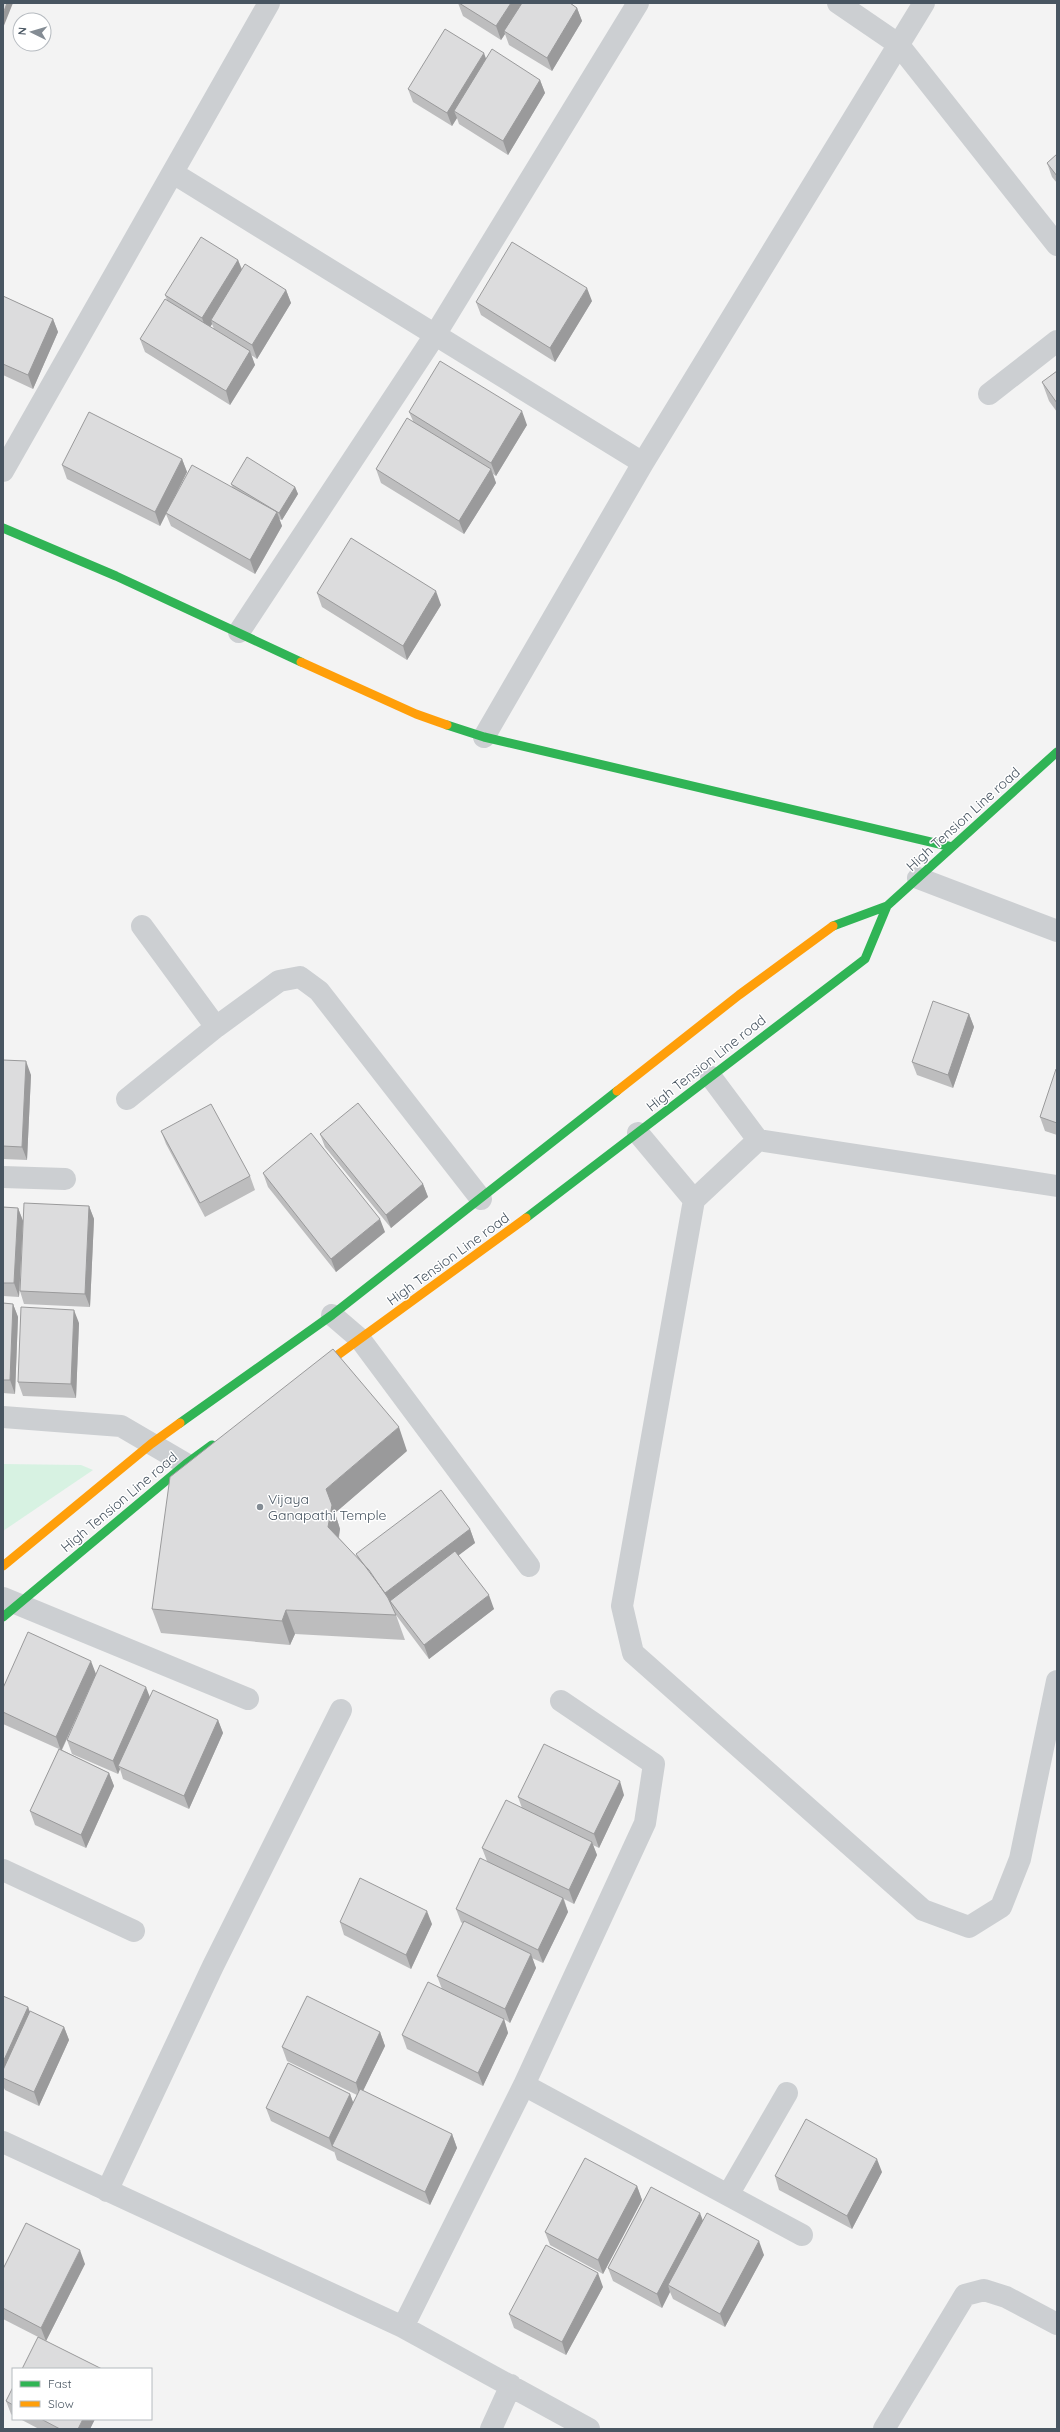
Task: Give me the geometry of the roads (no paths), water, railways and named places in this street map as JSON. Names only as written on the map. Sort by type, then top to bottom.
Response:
[{"type":"street","points":[[3,471],[269,3]]},
{"type":"street","points":[[239,632],[435,336],[638,3]]},
{"type":"street","points":[[838,3],[898,44],[1057,245]]},
{"type":"street","points":[[484,737],[643,463],[924,3]]},
{"type":"street","points":[[173,173],[643,463]]},
{"type":"street","points":[[989,394],[1057,341]]},
{"type":"street","points":[[3,528],[116,576],[239,632],[358,689],[416,714],[484,737],[952,847]]},
{"type":"street","name":"High Tension Line road","points":[[3,1566],[150,1444],[332,1315],[739,995],[836,924],[887,906],[1057,752]]},
{"type":"street","points":[[918,878],[1057,931]]},
{"type":"street","name":"High Tension Line road","points":[[302,1380],[482,1252],[865,959],[887,906]]},
{"type":"street","points":[[142,926],[216,1027]]},
{"type":"street","points":[[127,1100],[216,1027],[279,981],[300,977],[319,992],[481,1199]]},
{"type":"street","points":[[711,1077],[758,1140],[1057,1186]]},
{"type":"street","points":[[638,1133],[694,1200]]},
{"type":"street","points":[[758,1140],[694,1200],[622,1606],[633,1653],[923,1910],[969,1927],[1001,1907],[1020,1859],[1057,1681]]},
{"type":"street","points":[[3,1177],[65,1180]]},
{"type":"street","points":[[332,1315],[360,1339],[529,1566]]},
{"type":"street","points":[[3,1417],[121,1426],[186,1464]]},
{"type":"street","name":"High Tension Line road","points":[[8,1607],[186,1464],[219,1441]]},
{"type":"street","points":[[8,1607],[248,1699]]},
{"type":"street","points":[[403,2326],[524,2085],[644,1823],[654,1764],[561,1701]]},
{"type":"street","points":[[107,2191],[213,1966],[341,1710]]},
{"type":"street","points":[[3,1870],[134,1930]]},
{"type":"street","points":[[524,2085],[802,2235]]},
{"type":"street","points":[[728,2195],[787,2093]]},
{"type":"street","points":[[3,2142],[403,2326],[589,2429]]},
{"type":"street","points":[[884,2429],[965,2295],[984,2290],[1006,2296],[1057,2324]]},
{"type":"street","points":[[491,2429],[510,2385]]},
{"type":"place","name":"Vijaya Ganapathi Temple","points":[[260,1507]]}]
